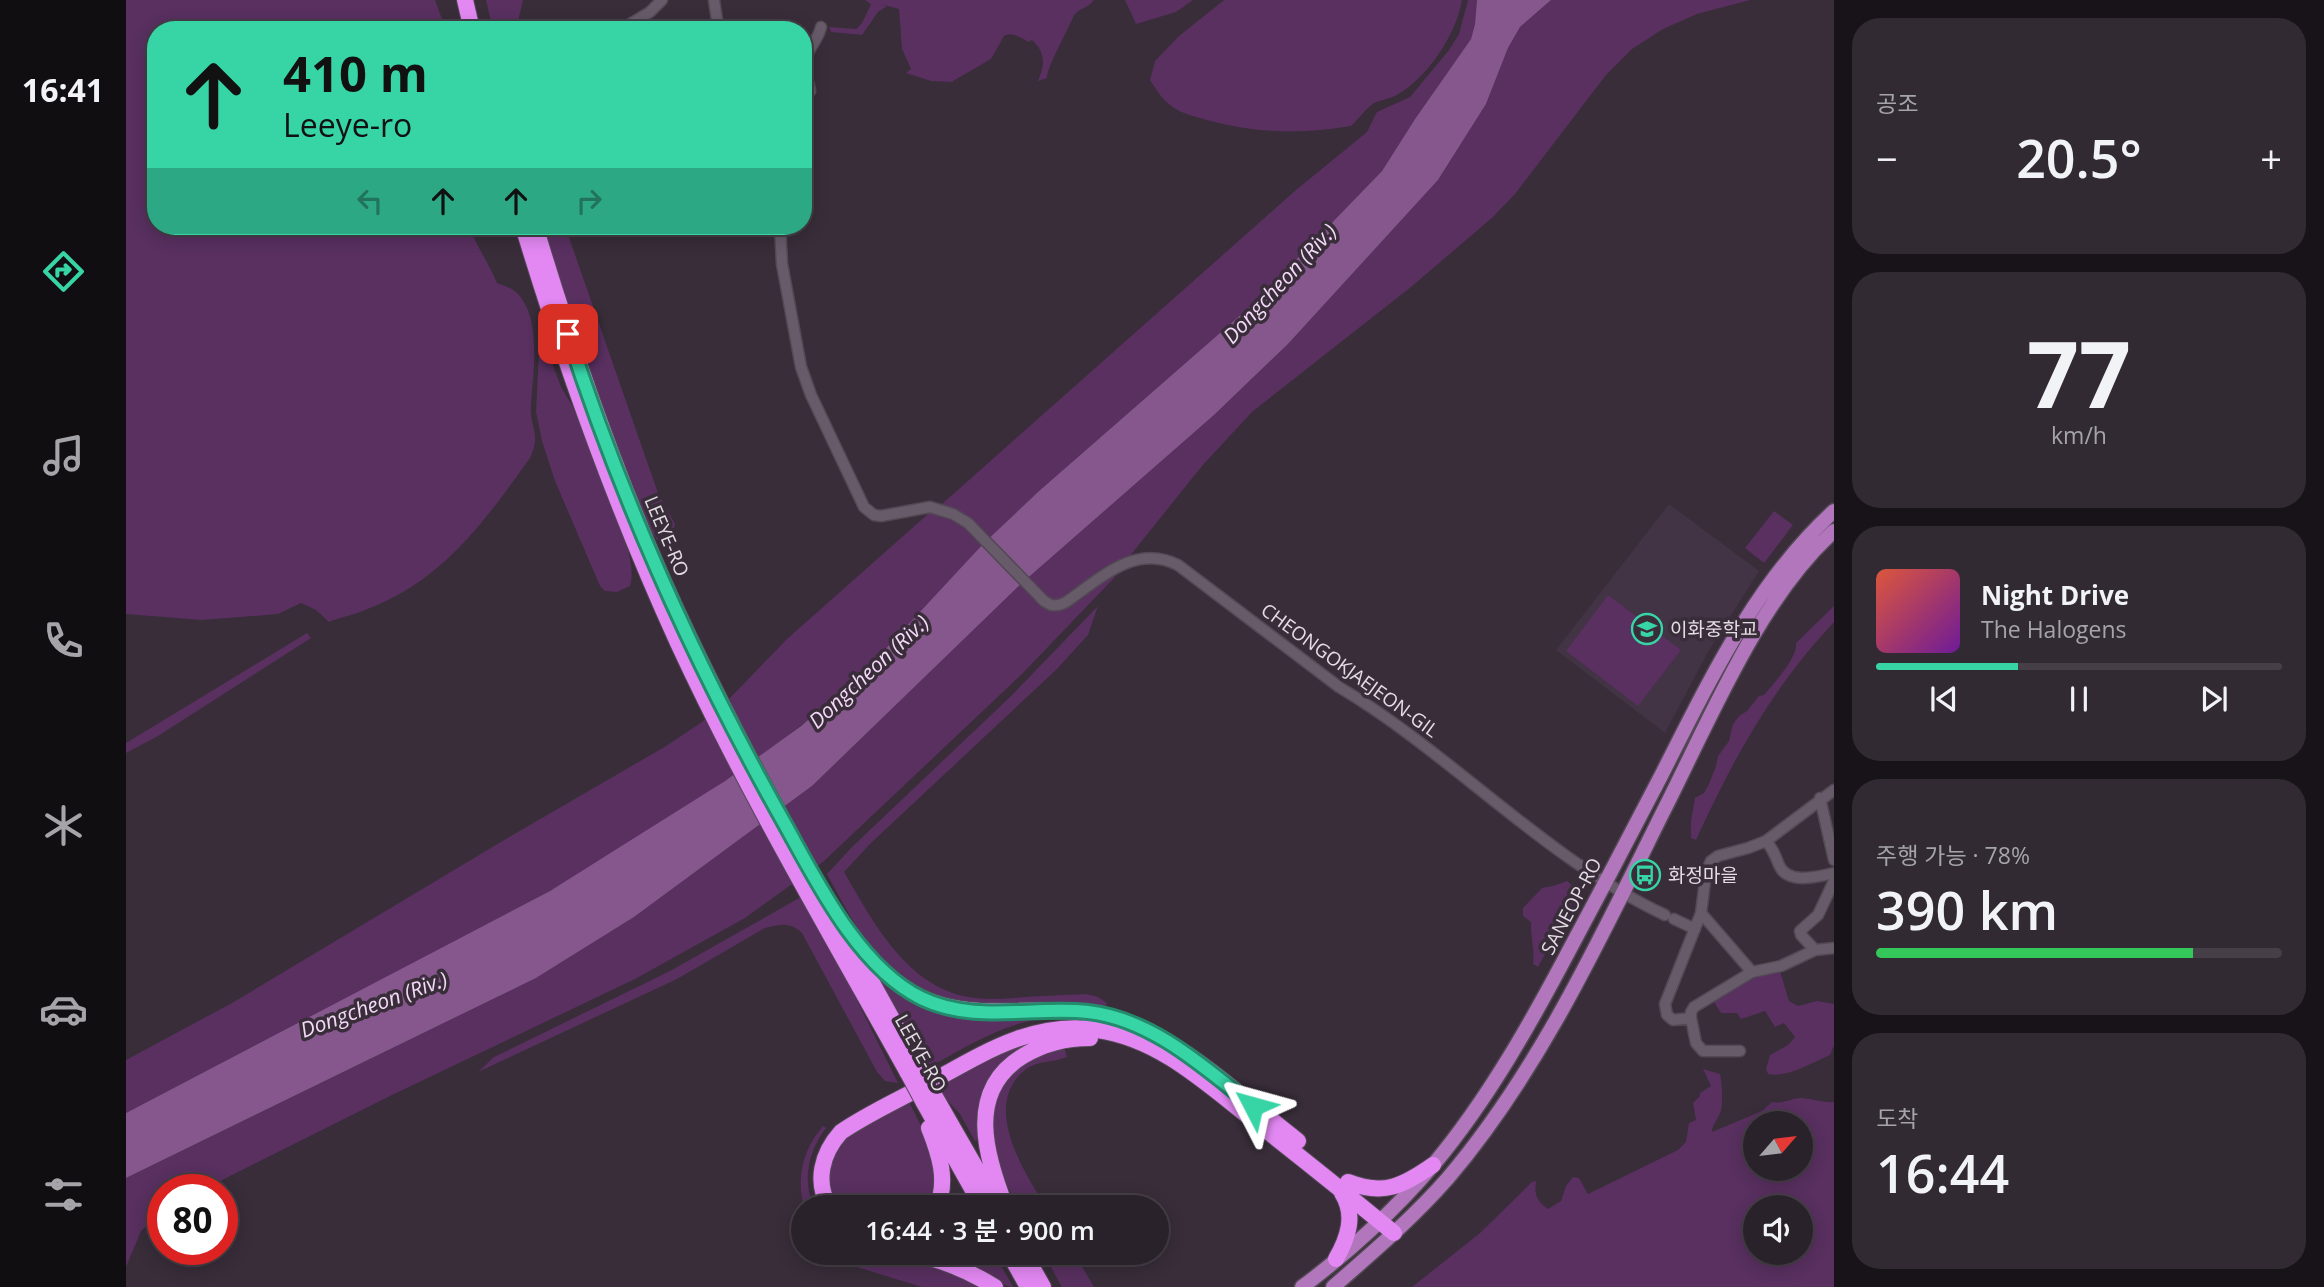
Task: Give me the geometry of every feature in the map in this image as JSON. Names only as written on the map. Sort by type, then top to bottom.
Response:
[{"type":"highway","points":[[465,0],[470,21]]},
{"type":"highway","points":[[476,0],[481,21]]},
{"type":"highway","name":"LEEYE-RO","points":[[526,235],[564,358],[638,536],[816,893],[913,1070],[925,1100],[976,1195]]},
{"type":"highway","name":"LEEYE-RO","points":[[538,235],[575,355],[638,536]]},
{"type":"highway","points":[[816,893],[875,965],[906,990],[924,999],[964,1011],[987,1013],[1045,1011],[1099,1014],[1133,1024],[1161,1038],[1183,1053],[1398,1229]]},
{"type":"highway","points":[[816,1195],[815,1164],[827,1136],[837,1126],[1001,1036],[1040,1023],[1079,1020],[1148,1035],[1183,1053]]},
{"type":"highway","points":[[824,1195],[822,1167],[829,1148],[841,1132],[1003,1043],[1042,1031],[1079,1028],[1123,1035],[1166,1055],[1343,1185],[1388,1189],[1417,1177],[1433,1165]]},
{"type":"highway","points":[[1001,1195],[989,1160],[985,1121],[993,1086],[1004,1071],[1031,1051],[1065,1040],[1116,1040],[1166,1055]]},
{"type":"highway","points":[[925,1100],[941,1164],[941,1195]]},
{"type":"highway","name":"LEEYE-RO","points":[[925,1100],[989,1195]]},
{"type":"highway","points":[[1336,1259],[1349,1233],[1350,1221],[1343,1185]]},
{"type":"highway","points":[[952,1265],[995,1287]]},
{"type":"highway","points":[[1020,1265],[1036,1283]]},
{"type":"highway","points":[[1029,1265],[1036,1283]]},
{"type":"main road","name":"SANEOP-RO","points":[[1302,1287],[1383,1217],[1433,1165],[1474,1112],[1518,1044],[1606,883],[1699,699],[1738,631],[1779,570],[1834,511]]},
{"type":"main road","name":"SANEOP-RO","points":[[1333,1287],[1398,1229],[1448,1178],[1489,1125],[1562,1008],[1752,638],[1790,580],[1834,531]]},
{"type":"street","points":[[635,21],[650,12],[662,0]]},
{"type":"street","points":[[714,0],[718,21]]},
{"type":"street","points":[[812,47],[821,27]]},
{"type":"street","name":"CHEONGOKJAEJEON-GIL","points":[[780,235],[782,264],[801,367],[811,395],[864,508],[881,516],[930,507],[968,523],[1051,606],[1060,605],[1112,571],[1133,561],[1150,557],[1167,559],[1191,574],[1339,687],[1366,703],[1464,775],[1551,844],[1606,883],[1695,929]]},
{"type":"street","points":[[1691,1018],[1669,1018],[1665,1004],[1701,913],[1706,873],[1711,861],[1718,856],[1766,841],[1834,790]]},
{"type":"street","points":[[1820,798],[1834,860]]},
{"type":"street","points":[[1766,841],[1774,850],[1783,872],[1789,876],[1806,877],[1834,873]]},
{"type":"street","points":[[1815,950],[1800,931],[1818,915],[1834,881]]},
{"type":"street","points":[[1701,913],[1752,972]]},
{"type":"street","points":[[1740,1051],[1703,1051],[1696,1043],[1691,1018],[1694,1007],[1752,972],[1781,966],[1815,950],[1834,948]]},
{"type":"shaded area","points":[[126,0],[435,0],[443,21],[147,21],[147,235],[473,235],[497,283],[517,293],[530,317],[534,346],[531,413],[535,442],[530,458],[496,505],[460,547],[417,583],[393,598],[361,612],[329,622],[316,610],[301,603],[278,614],[202,620],[126,614]]},
{"type":"shaded area","points":[[486,0],[523,0],[518,21],[491,21]]},
{"type":"shaded area","points":[[865,0],[1094,0],[1074,15],[1047,78],[1038,81],[1043,59],[1037,45],[1032,40],[1028,42],[1010,35],[1004,36],[991,59],[953,82],[931,81],[906,73],[911,69],[902,49],[899,9],[877,3],[887,6],[878,12],[862,35],[831,32],[829,27],[856,29],[871,4]]},
{"type":"shaded area","points":[[1125,0],[1193,0],[1176,12],[1136,24]]},
{"type":"shaded area","points":[[1224,0],[1462,0],[1447,41],[1429,68],[1407,89],[1374,103],[1351,126],[1313,131],[1275,131],[1237,127],[1184,113],[1167,102],[1150,80],[1155,61],[1179,36]]},
{"type":"shaded area","points":[[1468,0],[1477,0],[1471,39],[1382,171],[1252,305],[1039,491],[991,537],[970,517],[942,504],[1296,190],[1367,132],[1377,112],[1410,97],[1459,34]]},
{"type":"shaded area","points":[[1551,0],[1750,0],[1697,14],[1663,29],[1632,49],[1606,75],[1515,194],[1493,217],[1411,287],[1252,412],[1202,466],[1129,557],[1047,608],[1051,611],[1063,609],[1113,574],[1115,577],[1022,674],[823,862],[745,918],[635,979],[234,1174],[147,1174],[147,1225],[141,1231],[126,1267],[126,1178],[536,978],[634,917],[812,786],[1022,583],[1214,415],[1288,344],[1438,180],[1486,104],[1508,48],[1520,27]]},
{"type":"shaded area","points":[[545,235],[568,235],[658,493],[675,524],[669,546],[663,548],[640,505],[570,314]]},
{"type":"shaded area","points":[[547,349],[561,387],[573,407],[627,545],[631,566],[630,586],[617,592],[605,591],[600,586],[555,481],[542,441],[536,412],[539,351]]},
{"type":"shaded area","name":"이화중학교","points":[[1669,504],[1759,571],[1708,652],[1665,733],[1556,650]]},
{"type":"shaded area","points":[[1774,511],[1793,525],[1764,563],[1745,548]]},
{"type":"shaded area","points":[[933,513],[964,525],[983,544],[873,662],[800,726],[722,783],[557,887],[386,980],[126,1113],[126,1060],[232,1003],[666,746],[702,722],[729,699],[787,639],[928,514]]},
{"type":"shaded area","points":[[1608,595],[1681,650],[1638,706],[1566,651]]},
{"type":"shaded area","points":[[1098,606],[1088,635],[1057,669],[871,843],[844,872],[892,947],[923,977],[942,989],[983,999],[1086,994],[1107,1003],[1105,1007],[1070,1004],[965,1004],[939,999],[916,989],[896,975],[865,939],[827,874],[1010,697]]},
{"type":"shaded area","points":[[1834,606],[1834,622],[1773,699],[1724,781],[1696,840],[1691,838],[1695,798],[1704,793],[1709,784],[1718,756],[1729,741],[1733,724],[1779,677],[1796,649],[1796,643]]},
{"type":"shaded area","points":[[307,633],[311,638],[158,736],[126,753],[126,743]]},
{"type":"shaded area","points":[[1567,881],[1576,889],[1575,898],[1538,967],[1533,964],[1531,922],[1523,916],[1523,908],[1542,888]]},
{"type":"shaded area","points":[[801,897],[840,966],[898,1083],[885,1081],[877,1072],[802,933],[785,925],[765,928],[677,979],[478,1072],[494,1057],[670,971]]},
{"type":"shaded area","points":[[1780,971],[1789,1001],[1798,1006],[1817,1001],[1834,1004],[1834,1045],[1830,1055],[1799,1069],[1776,1075],[1768,1074],[1766,1069],[1770,1055],[1788,1045],[1795,1037],[1784,1023],[1775,1027],[1765,1011],[1741,1019],[1737,1013],[1721,1013],[1714,1002],[1756,977]]},
{"type":"shaded area","points":[[882,978],[898,992],[1037,1015],[1038,1019],[995,1033],[928,1068],[879,981]]},
{"type":"shaded area","points":[[1047,1035],[1012,1059],[981,1137],[975,1141],[960,1114],[944,1097],[938,1085],[996,1052]]},
{"type":"shaded area","points":[[1059,1049],[1065,1050],[1067,1057],[1035,1065],[1025,1070],[1012,1084],[1007,1101],[1011,1138],[1027,1176],[1039,1195],[1012,1195],[995,1149],[993,1108],[999,1090],[1011,1073],[1040,1054]]},
{"type":"shaded area","points":[[1703,1069],[1720,1074],[1722,1108],[1712,1132],[1743,1119],[1743,1181],[1813,1181],[1813,1111],[1762,1111],[1772,1102],[1800,1098],[1834,1102],[1834,1287],[1412,1287],[1480,1233],[1532,1182],[1536,1181],[1537,1197],[1548,1209],[1561,1201],[1566,1186],[1573,1177],[1579,1178],[1588,1194],[1678,1150],[1686,1142],[1689,1123],[1696,1120],[1693,1103],[1700,1093],[1711,1086]]},
{"type":"shaded area","points":[[908,1100],[929,1142],[938,1180],[933,1195],[828,1195],[825,1187],[835,1144]]},
{"type":"shaded area","points":[[823,1126],[826,1128],[811,1156],[808,1177],[810,1195],[802,1195],[803,1164]]},
{"type":"shaded area","points":[[850,1265],[930,1265],[985,1287],[922,1287]]},
{"type":"shaded area","points":[[963,1265],[1001,1265],[1013,1287]]},
{"type":"shaded area","points":[[1050,1265],[1081,1265],[1094,1287],[1062,1287]]},
{"type":"water","name":"Dongcheon (Riv.)","points":[[1477,0],[1551,0],[1520,27],[1508,48],[1486,104],[1438,180],[1288,344],[1214,415],[1022,583],[812,786],[634,917],[536,978],[126,1178],[126,1113],[550,891],[725,781],[801,726],[868,668],[983,544],[1039,491],[1252,305],[1382,171],[1471,39]]},
{"type":"place","name":"이화중학교","points":[[1647,629]]},
{"type":"place","name":"화정마을","points":[[1645,875]]},
{"type":"route","points":[[568,334],[631,504],[665,585],[726,713],[821,889],[875,965],[906,990],[935,1003],[964,1011],[1089,1012],[1133,1024],[1183,1053],[1253,1106]]}]
